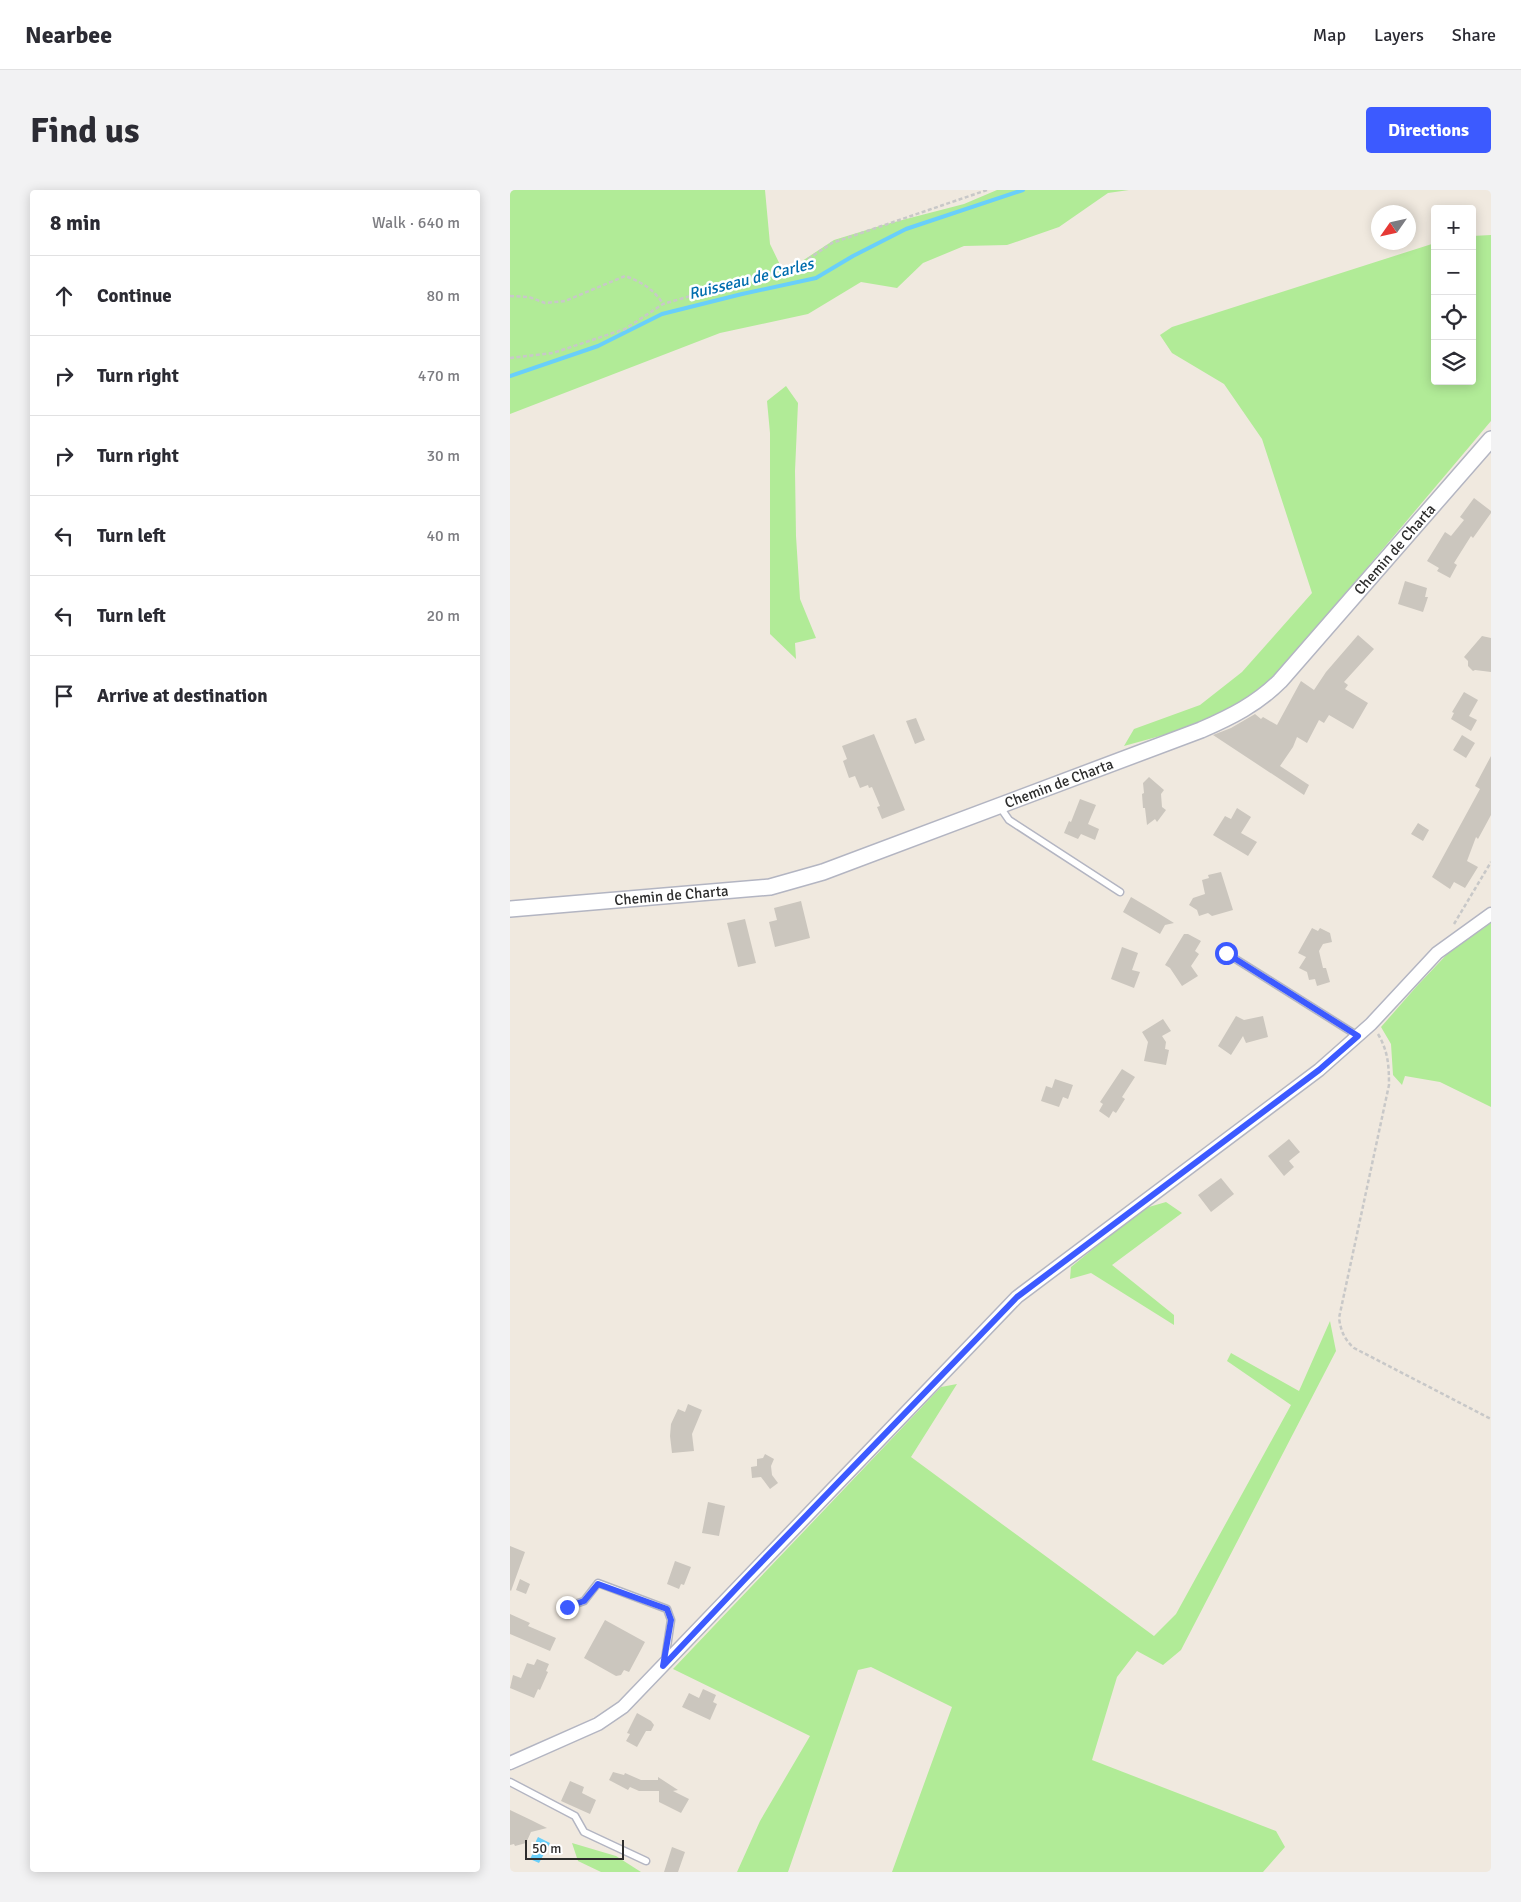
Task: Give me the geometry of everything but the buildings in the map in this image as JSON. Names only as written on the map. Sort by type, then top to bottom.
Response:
[{"type":"street","name":"Chemin de Charta","points":[[510,909],[705,894],[784,884],[823,872],[1227,719],[1257,702],[1280,681],[1491,439]]},
{"type":"street","points":[[510,1763],[598,1724],[623,1707],[1017,1297],[1319,1070],[1371,1024],[1437,953],[1491,914]]},
{"type":"lane","points":[[999,806],[1009,820],[1120,892]]},
{"type":"lane","points":[[1226,953],[1358,1036]]},
{"type":"lane","points":[[567,1607],[584,1601],[598,1584],[667,1609],[671,1620],[663,1666]]},
{"type":"lane","points":[[510,1782],[576,1816],[584,1832],[646,1861]]},
{"type":"path","points":[[510,358],[553,354],[625,329],[663,304],[694,295],[718,284],[754,275],[776,275],[801,264],[832,243],[987,190]]},
{"type":"path","points":[[510,296],[529,297],[544,303],[565,302],[626,276],[637,280],[658,296],[663,304]]},
{"type":"path","points":[[1452,928],[1491,862]]},
{"type":"path","points":[[1371,1024],[1386,1048],[1389,1060],[1389,1085],[1339,1318],[1340,1330],[1345,1340],[1354,1348],[1491,1419]]},
{"type":"green space","points":[[510,190],[765,190],[770,244],[784,273],[834,240],[964,204],[997,190],[1129,190],[1108,193],[1059,227],[1007,245],[964,246],[923,263],[897,288],[861,282],[808,314],[720,333],[510,414]]},
{"type":"green space","points":[[1491,235],[1491,421],[1268,685],[1230,712],[1189,728],[1124,746],[1134,729],[1200,705],[1242,672],[1312,593],[1262,439],[1224,384],[1172,353],[1160,335],[1172,327],[1431,244],[1431,385],[1476,385],[1476,236]]},
{"type":"green space","points":[[786,386],[798,403],[795,471],[796,536],[800,599],[816,638],[795,643],[796,659],[770,634],[770,433],[767,401]]},
{"type":"green space","points":[[1491,921],[1491,1107],[1440,1082],[1405,1076],[1402,1085],[1393,1075],[1391,1044],[1381,1027],[1452,949],[1484,928]]},
{"type":"green space","points":[[1166,1202],[1182,1213],[1112,1265],[1174,1315],[1174,1325],[1091,1273],[1070,1279],[1071,1267],[1142,1209]]},
{"type":"green space","points":[[1330,1321],[1336,1351],[1181,1650],[1163,1665],[1137,1651],[1117,1677],[1092,1760],[1276,1831],[1285,1847],[1263,1872],[892,1872],[952,1707],[871,1667],[858,1670],[788,1872],[737,1872],[760,1821],[810,1736],[673,1669],[941,1387],[957,1384],[911,1457],[1154,1636],[1176,1614],[1291,1405],[1227,1361],[1231,1353],[1299,1391]]},
{"type":"green space","points":[[572,1843],[616,1856],[641,1872],[601,1872],[578,1861]]},
{"type":"water","points":[[538,1837],[550,1843],[539,1863],[530,1859],[537,1845]]},
{"type":"waterway","name":"Ruisseau de Carles","points":[[510,376],[598,346],[662,314],[816,278],[853,256],[906,229],[1023,190]]},
{"type":"route","points":[[567,1607],[584,1601],[598,1584],[667,1609],[671,1620],[663,1666],[1017,1297],[1319,1070],[1358,1036],[1226,953]]}]
